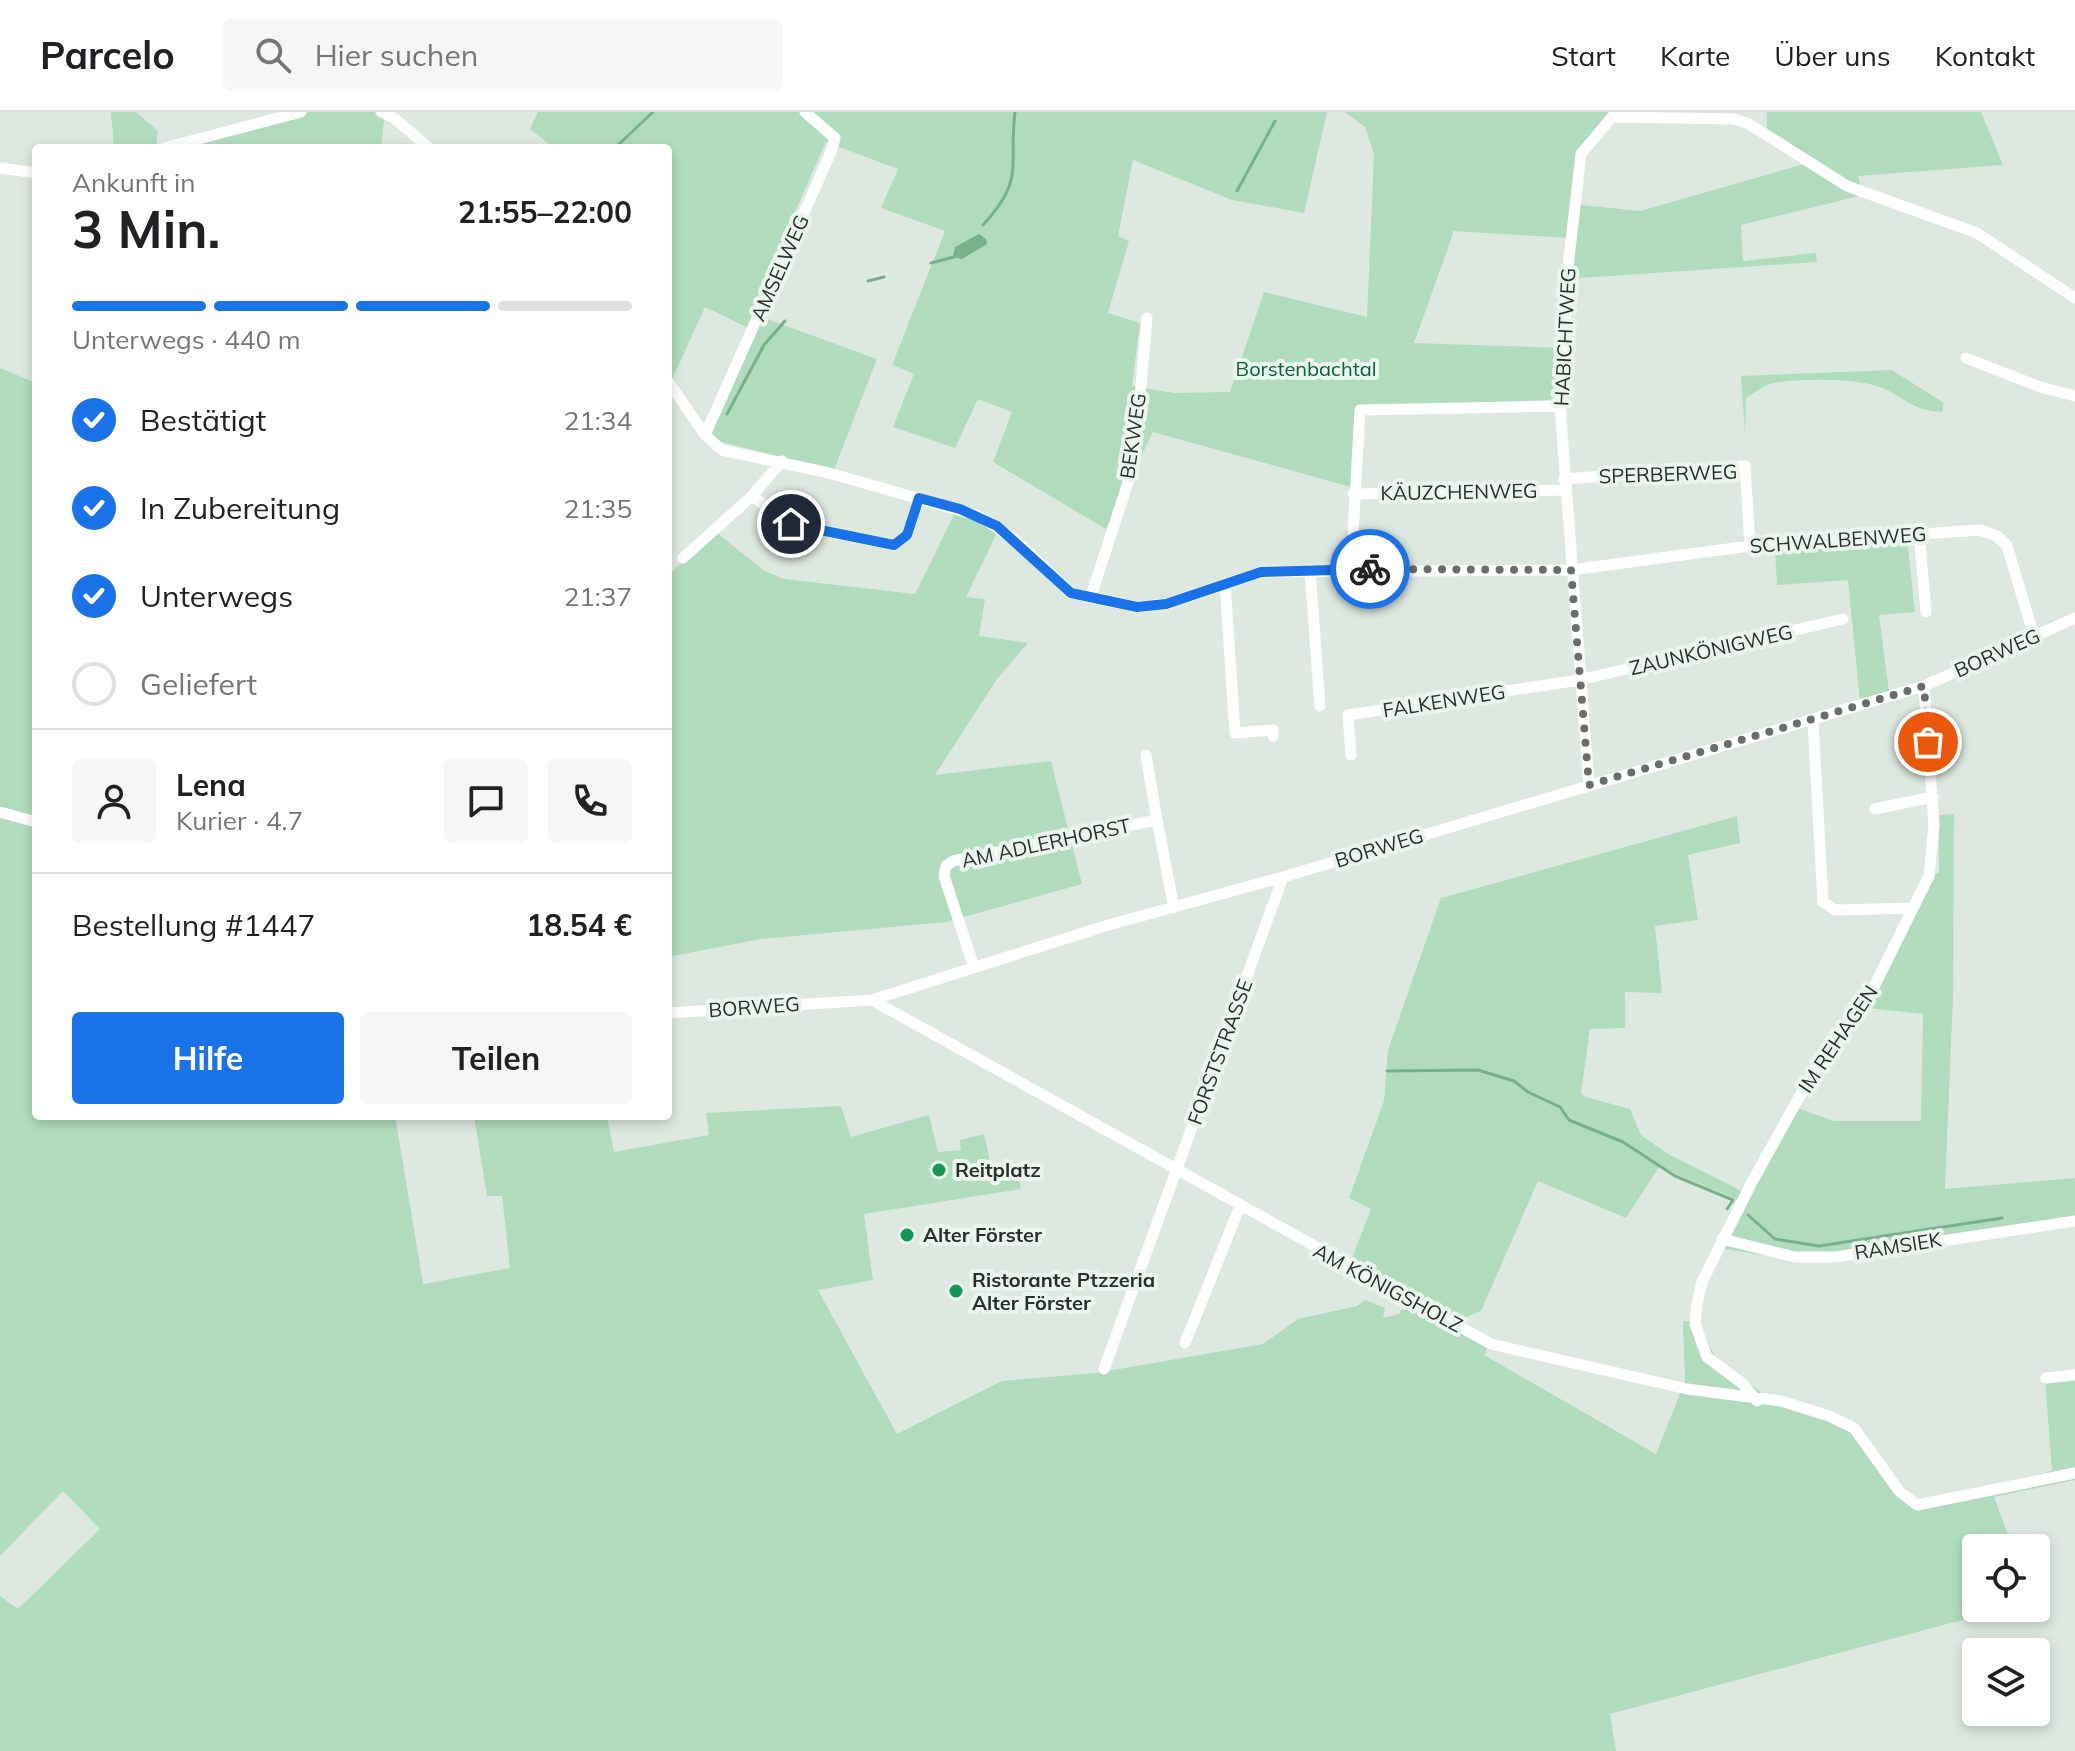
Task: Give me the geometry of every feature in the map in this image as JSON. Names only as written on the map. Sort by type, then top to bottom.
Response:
[{"type":"street","points":[[179,144],[301,112]]},
{"type":"street","points":[[381,112],[424,144]]},
{"type":"street","name":"AMSELWEG","points":[[705,435],[831,152],[835,138],[805,112]]},
{"type":"street","points":[[1611,114],[1734,119],[1749,124],[1847,186],[1977,233],[2075,298]]},
{"type":"street","name":"HABICHTWEG","points":[[1589,785],[1560,406],[1569,258],[1581,154],[1611,114]]},
{"type":"street","points":[[0,168],[32,172]]},
{"type":"street","name":"BEKWEG","points":[[1091,596],[1134,464],[1147,318]]},
{"type":"street","points":[[1966,358],[2040,387],[2075,396]]},
{"type":"street","points":[[672,387],[705,435]]},
{"type":"street","points":[[1351,569],[1360,410],[1560,406]]},
{"type":"street","name":"SCHWALBENWEG","points":[[705,435],[722,450],[782,461],[960,509],[997,526],[1071,593],[1147,607],[1166,604],[1261,572],[1351,569],[1571,570],[1750,546],[1980,530],[1997,536],[2007,546],[2034,636]]},
{"type":"street","points":[[683,558],[752,496],[782,461]]},
{"type":"street","name":"SPERBERWEG","points":[[1564,484],[1745,466],[1750,546]]},
{"type":"street","name":"KÄUZCHENWEG","points":[[1353,494],[1564,484]]},
{"type":"street","points":[[752,496],[791,524],[894,545],[907,535],[919,498]]},
{"type":"street","points":[[1919,533],[1926,612]]},
{"type":"street","points":[[1310,570],[1320,706]]},
{"type":"street","points":[[1225,583],[1235,733],[1273,730],[1273,736]]},
{"type":"street","name":"BORWEG","points":[[672,1013],[872,1000],[974,967],[1924,686],[2075,618]]},
{"type":"street","name":"ZAUNKÖNIGWEG","points":[[1579,680],[1843,619]]},
{"type":"street","name":"FALKENWEG","points":[[1351,755],[1348,715],[1579,680]]},
{"type":"street","name":"IM REHAGEN","points":[[1757,1401],[1743,1384],[1707,1357],[1698,1338],[1696,1316],[1702,1282],[1722,1239],[1822,1056],[1864,1007],[1929,876],[1933,852],[1933,797],[1924,686]]},
{"type":"street","points":[[1813,721],[1823,902],[1835,910],[1912,908]]},
{"type":"street","name":"AM ADLERHORST","points":[[1146,755],[1174,908]]},
{"type":"street","points":[[1875,809],[1933,797]]},
{"type":"street","points":[[0,812],[32,821]]},
{"type":"street","name":"AM ADLERHORST","points":[[974,967],[944,876],[946,866],[953,861],[1157,820]]},
{"type":"street","name":"FORSTSTRASSE","points":[[1104,1369],[1283,877]]},
{"type":"street","name":"AM KÖNIGSHOLZ","points":[[872,1000],[1491,1344],[1687,1389],[1757,1401],[1781,1401],[1829,1416],[1854,1428],[1899,1491],[1917,1505],[2075,1473]]},
{"type":"street","points":[[1185,1343],[1240,1206]]},
{"type":"street","name":"RAMSIEK","points":[[1722,1239],[1795,1257],[1835,1257],[2075,1221]]},
{"type":"street","points":[[2046,1378],[2075,1375]]},
{"type":"green space","points":[[111,112],[136,112],[158,131],[156,144],[114,144]]},
{"type":"green space","points":[[286,112],[385,112],[381,144],[171,144]]},
{"type":"green space","name":"Borstenbachtal","points":[[538,112],[1327,112],[1304,213],[1232,200],[1133,160],[1118,236],[1129,241],[1108,313],[1140,323],[1132,386],[1174,393],[1230,392],[1264,292],[1367,317],[1374,154],[1365,127],[1345,112],[1612,112],[1577,152],[1572,204],[1640,211],[1811,162],[1767,132],[1767,112],[1981,112],[2003,165],[1858,176],[1863,195],[1741,225],[1743,261],[1816,253],[1817,262],[1565,279],[1568,238],[1454,231],[1414,343],[1561,348],[1557,400],[1360,406],[1351,487],[1153,432],[1106,529],[993,462],[1012,412],[978,399],[955,448],[893,427],[914,374],[892,365],[945,231],[881,208],[898,169],[826,142],[750,313],[877,359],[834,470],[701,437],[748,328],[705,307],[672,379],[672,144],[549,144],[530,129]]},
{"type":"green space","points":[[0,368],[32,381],[32,1120],[396,1120],[423,1284],[510,1268],[502,1196],[487,1196],[475,1120],[608,1120],[614,1152],[709,1135],[706,1113],[841,1106],[851,1137],[929,1115],[938,1152],[961,1150],[960,1140],[984,1134],[991,1166],[1016,1163],[1021,1189],[864,1214],[873,1280],[818,1290],[897,1434],[1002,1381],[1096,1373],[1263,1344],[1298,1319],[1357,1306],[1365,1300],[1385,1308],[1383,1318],[1399,1314],[1410,1296],[1350,1263],[1371,1209],[1349,1198],[1384,1101],[1388,1050],[1441,898],[1737,816],[1740,843],[1688,855],[1698,920],[1655,926],[1662,993],[1625,992],[1625,1028],[1590,1029],[1581,1093],[1630,1109],[1641,1135],[1668,1154],[1748,1194],[1797,1108],[1834,1121],[1921,1121],[1923,1014],[1860,1007],[1931,877],[1939,872],[1939,815],[1954,814],[1953,997],[1945,1189],[2075,1178],[2075,1218],[1795,1260],[1718,1248],[1744,1202],[1659,1167],[1626,1218],[1538,1181],[1481,1311],[1457,1321],[1491,1339],[1484,1355],[1656,1454],[1685,1381],[1683,1321],[1698,1322],[1714,1355],[1767,1397],[1856,1427],[1900,1489],[1919,1503],[2052,1471],[2045,1380],[2075,1376],[2075,1480],[1994,1497],[2008,1534],[1962,1534],[1962,1620],[1610,1714],[1616,1751],[0,1751],[0,1596],[18,1609],[100,1529],[63,1491],[0,1556]]},
{"type":"green space","points":[[1892,370],[1944,403],[1942,412],[1918,407],[1875,385],[1827,380],[1778,382],[1746,398],[1745,433],[1741,376]]},
{"type":"green space","points":[[956,511],[998,531],[966,597],[985,599],[979,636],[1028,643],[997,679],[935,775],[1051,761],[1082,884],[946,922],[761,939],[672,956],[672,571],[716,532],[763,570],[784,579],[915,594]]},
{"type":"green space","points":[[1907,539],[1915,612],[1879,615],[1889,692],[1860,702],[1848,580],[1777,585],[1775,550]]},
{"type":"shaded area","points":[[979,234],[987,244],[962,259],[953,257],[955,247]]},
{"type":"waterway","points":[[619,144],[653,112]]},
{"type":"waterway","points":[[983,225],[1010,183],[1015,112]]},
{"type":"waterway","points":[[1237,191],[1275,121]]},
{"type":"waterway","points":[[931,263],[954,257]]},
{"type":"waterway","points":[[868,281],[884,277]]},
{"type":"waterway","points":[[727,414],[764,345],[785,321]]},
{"type":"waterway","points":[[1387,1071],[1478,1070],[1514,1081],[1528,1092],[1560,1107],[1569,1120],[1623,1142],[1675,1176],[1733,1200],[1727,1209]]},
{"type":"waterway","points":[[1748,1215],[1775,1239],[1819,1246],[2002,1218]]},
{"type":"way so far","points":[[1370,569],[1571,570],[1589,785],[1789,729],[1924,686],[1928,742]]},
{"type":"place","name":"Reitplatz","points":[[939,1170]]},
{"type":"place","name":"Alter Förster","points":[[907,1235]]},
{"type":"place","name":"Ristorante Ptzzeria Alter Förster","points":[[956,1291]]},
{"type":"route","points":[[791,524],[894,545],[907,535],[919,498],[960,509],[997,526],[1071,593],[1137,607],[1166,604],[1261,572],[1370,569]]}]
